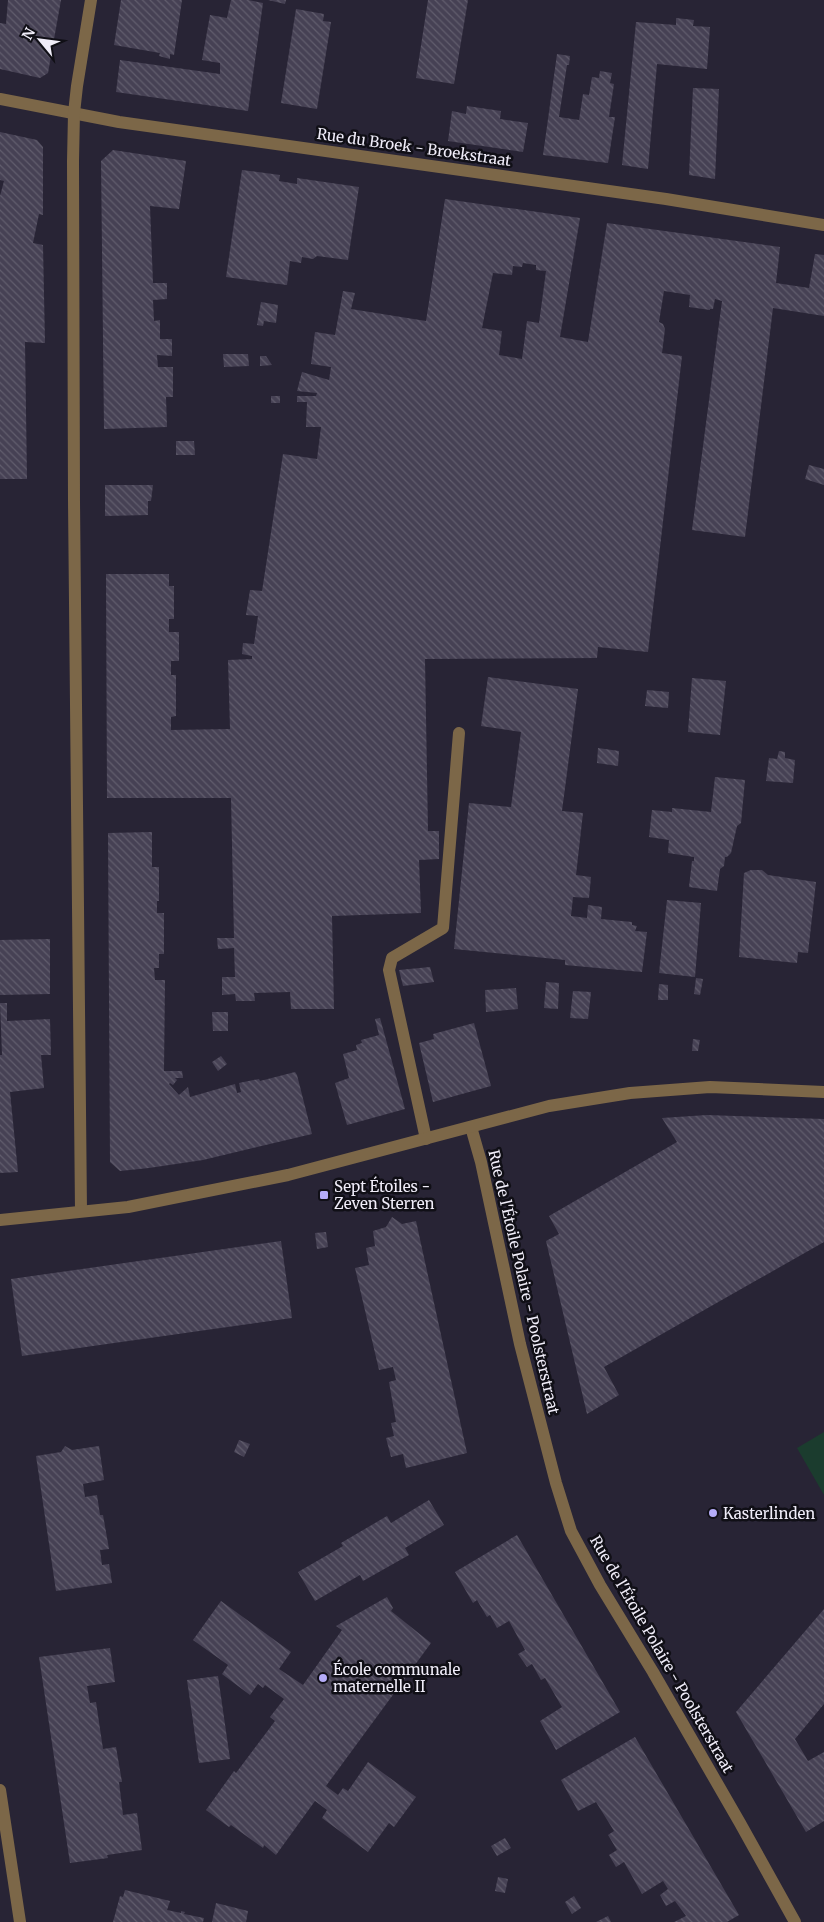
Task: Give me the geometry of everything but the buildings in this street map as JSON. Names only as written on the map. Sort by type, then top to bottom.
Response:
[{"type":"street","points":[[82,1211],[74,521],[74,113],[91,0]]},
{"type":"street","name":"Rue du Broek - Broekstraat","points":[[0,99],[119,122],[666,199],[824,225]]},
{"type":"street","points":[[426,1139],[389,970],[392,958],[443,928],[459,733]]},
{"type":"street","points":[[0,1220],[128,1207],[288,1175],[549,1106],[630,1092],[710,1087],[824,1092]]},
{"type":"street","name":"Rue de l'Étoile Polaire - Poolsterstraat","points":[[471,1127],[481,1162],[520,1344],[556,1483],[571,1530],[600,1585],[663,1689],[795,1922]]},
{"type":"street","points":[[0,1790],[20,1922]]},
{"type":"green space","points":[[824,1432],[824,1495],[797,1448]]},
{"type":"place","name":"Sept Étoiles - Zeven Sterren","points":[[324,1195]]},
{"type":"place","name":"Kasterlinden","points":[[713,1513]]},
{"type":"place","name":"École communale maternelle II","points":[[323,1678]]}]
